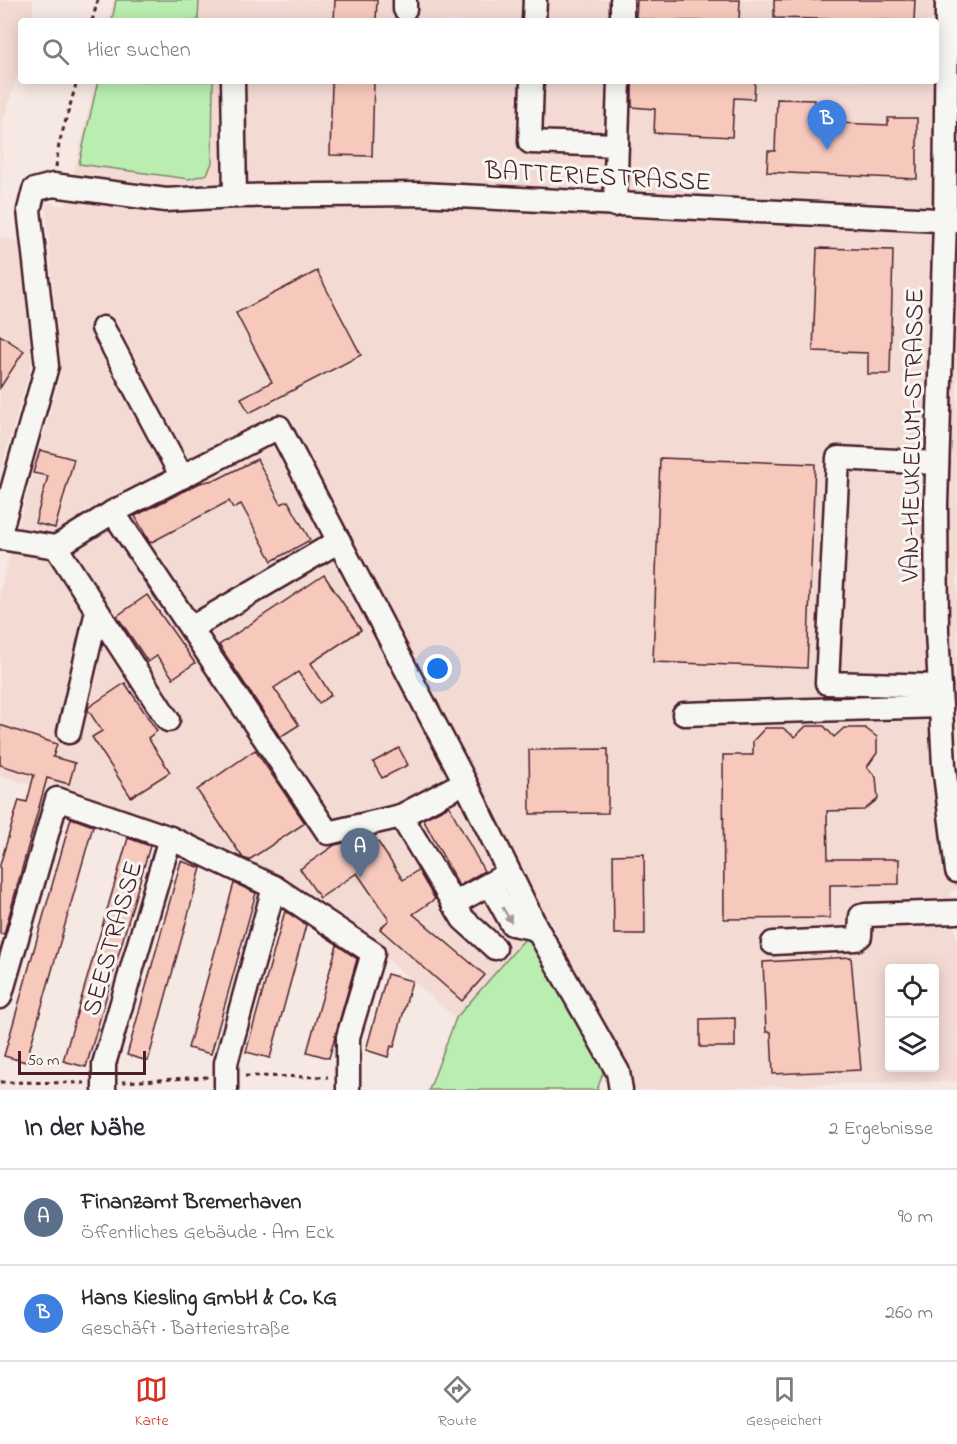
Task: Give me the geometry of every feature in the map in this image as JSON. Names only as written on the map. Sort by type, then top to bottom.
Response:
[{"type":"street","points":[[534,18],[535,0]]},
{"type":"street","points":[[622,0],[622,18]]},
{"type":"street","name":"VAN-HEUKELUM-STRASSE","points":[[947,0],[951,221],[940,696],[944,766],[957,871]]},
{"type":"street","points":[[234,84],[235,196]]},
{"type":"street","points":[[532,84],[530,142],[617,145]]},
{"type":"street","points":[[615,205],[620,84]]},
{"type":"street","points":[[0,532],[47,366],[29,210],[34,190],[53,185]]},
{"type":"street","name":"BATTERIESTRASSE","points":[[53,185],[166,200],[235,196],[420,194],[951,221]]},
{"type":"street","points":[[103,328],[182,477]]},
{"type":"street","points":[[0,538],[56,547],[113,512],[279,427],[465,782],[537,928],[618,1072],[621,1090]]},
{"type":"street","points":[[940,696],[827,683],[838,458],[944,456]]},
{"type":"street","points":[[113,512],[328,833],[401,816],[465,782]]},
{"type":"street","points":[[191,628],[339,541]]},
{"type":"street","points":[[56,547],[168,720]]},
{"type":"street","points":[[69,732],[98,611]]},
{"type":"street","points":[[684,714],[940,696]]},
{"type":"street","points":[[0,997],[57,799],[170,838],[274,887],[373,953],[348,1037],[348,1084]]},
{"type":"street","points":[[401,816],[463,919],[495,948]]},
{"type":"street","name":"SEESTRASSE","points":[[104,1087],[104,1064],[170,838]]},
{"type":"street","points":[[453,904],[511,872]]},
{"type":"street","points":[[490,884],[512,924],[537,928]]},
{"type":"street","points":[[226,1083],[226,1063],[274,887]]},
{"type":"street","points":[[774,943],[856,939],[860,936],[861,916],[865,915],[957,912]]},
{"type":"path","points":[[93,18],[98,0]]},
{"type":"path","points":[[53,185],[59,144],[76,84]]},
{"type":"path","points":[[0,1082],[104,1087],[226,1083],[348,1084]]},
{"type":"shaded area","points":[[0,0],[33,0],[33,18],[18,18],[18,75],[3,119],[0,207]]},
{"type":"shaded area","points":[[113,0],[938,0],[938,18],[110,18]]},
{"type":"shaded area","points":[[94,84],[937,84],[935,245],[957,246],[957,890],[950,891],[957,945],[957,1081],[636,1090],[549,919],[531,932],[456,1018],[374,948],[62,793],[0,776],[0,590],[61,373],[45,202],[66,206]]},
{"type":"shaded area","points":[[0,237],[21,242],[32,362],[0,473]]},
{"type":"green space","points":[[116,0],[199,0],[198,18],[113,18]]},
{"type":"green space","points":[[97,84],[213,84],[212,163],[207,174],[189,179],[79,164]]},
{"type":"green space","points":[[531,932],[604,1070],[597,1090],[429,1090],[456,1018]]},
{"type":"building","points":[[335,0],[377,0],[376,18],[334,18]]},
{"type":"building","points":[[637,0],[740,0],[739,18],[636,18]]},
{"type":"building","points":[[774,0],[915,0],[914,18],[774,18]]},
{"type":"building","points":[[332,84],[374,84],[372,156],[330,155]]},
{"type":"building","points":[[632,84],[755,84],[754,99],[734,98],[732,137],[654,133],[655,109],[632,107]]},
{"type":"building","points":[[777,99],[815,100],[814,122],[888,125],[888,118],[917,118],[917,179],[767,172],[768,151],[775,151]]},
{"type":"building","points":[[817,248],[893,250],[890,374],[868,374],[868,353],[813,351]]},
{"type":"building","points":[[317,271],[361,355],[249,413],[241,398],[272,382],[236,313]]},
{"type":"building","points":[[0,335],[24,351],[0,388]]},
{"type":"building","points":[[40,450],[74,459],[55,528],[35,523],[48,476],[33,473]]},
{"type":"building","points":[[660,458],[815,464],[807,668],[653,662]]},
{"type":"building","points":[[257,459],[281,504],[288,501],[310,540],[272,561],[241,504],[233,508],[229,501],[150,543],[135,516],[200,483],[218,479]]},
{"type":"building","points":[[324,575],[361,630],[311,663],[331,695],[319,703],[298,672],[274,688],[299,725],[280,737],[219,645]]},
{"type":"building","points":[[147,595],[195,663],[173,678],[157,656],[148,662],[117,616]]},
{"type":"building","points":[[125,683],[157,731],[148,738],[170,772],[131,797],[92,737],[102,731],[88,710],[89,707]]},
{"type":"building","points":[[0,725],[57,744],[53,757],[75,763],[69,784],[47,778],[4,934],[0,934],[0,865],[19,800],[27,802],[34,775],[0,765]]},
{"type":"building","points":[[806,726],[824,726],[834,737],[844,728],[865,728],[877,737],[877,753],[867,767],[876,777],[878,799],[864,810],[827,811],[828,859],[899,859],[899,884],[830,885],[830,918],[724,919],[723,755],[753,755],[753,741],[765,728],[783,728],[795,737]]},
{"type":"building","points":[[399,748],[408,765],[382,778],[373,762]]},
{"type":"building","points":[[608,749],[608,813],[530,814],[529,750]]},
{"type":"building","points":[[255,750],[305,823],[249,860],[243,858],[197,790]]},
{"type":"building","points":[[449,806],[484,871],[459,886],[423,819]]},
{"type":"building","points":[[71,818],[93,826],[26,1062],[4,1056]]},
{"type":"building","points":[[374,836],[403,880],[418,870],[435,899],[413,914],[485,975],[462,1001],[380,929],[389,920],[357,873],[320,898],[300,869],[335,845]]},
{"type":"building","points":[[128,838],[150,846],[86,1067],[63,1061]]},
{"type":"building","points":[[644,854],[645,934],[614,934],[613,855]]},
{"type":"building","points":[[181,861],[201,868],[148,1061],[127,1055]]},
{"type":"building","points":[[234,883],[256,893],[211,1054],[188,1048]]},
{"type":"building","points":[[285,911],[306,925],[270,1058],[246,1052]]},
{"type":"building","points":[[337,945],[357,959],[329,1058],[307,1052]]},
{"type":"building","points":[[851,957],[861,1070],[773,1074],[771,1032],[766,1032],[763,962]]},
{"type":"building","points":[[387,974],[412,981],[394,1047],[391,1046],[388,1057],[366,1050]]},
{"type":"building","points":[[735,1018],[735,1047],[700,1047],[700,1019]]},
{"type":"place","name":"Hans Kiesling GmbH & Co. KG","points":[[827,150]]},
{"type":"place","name":"Finanzamt Bremerhaven","points":[[360,878]]}]
